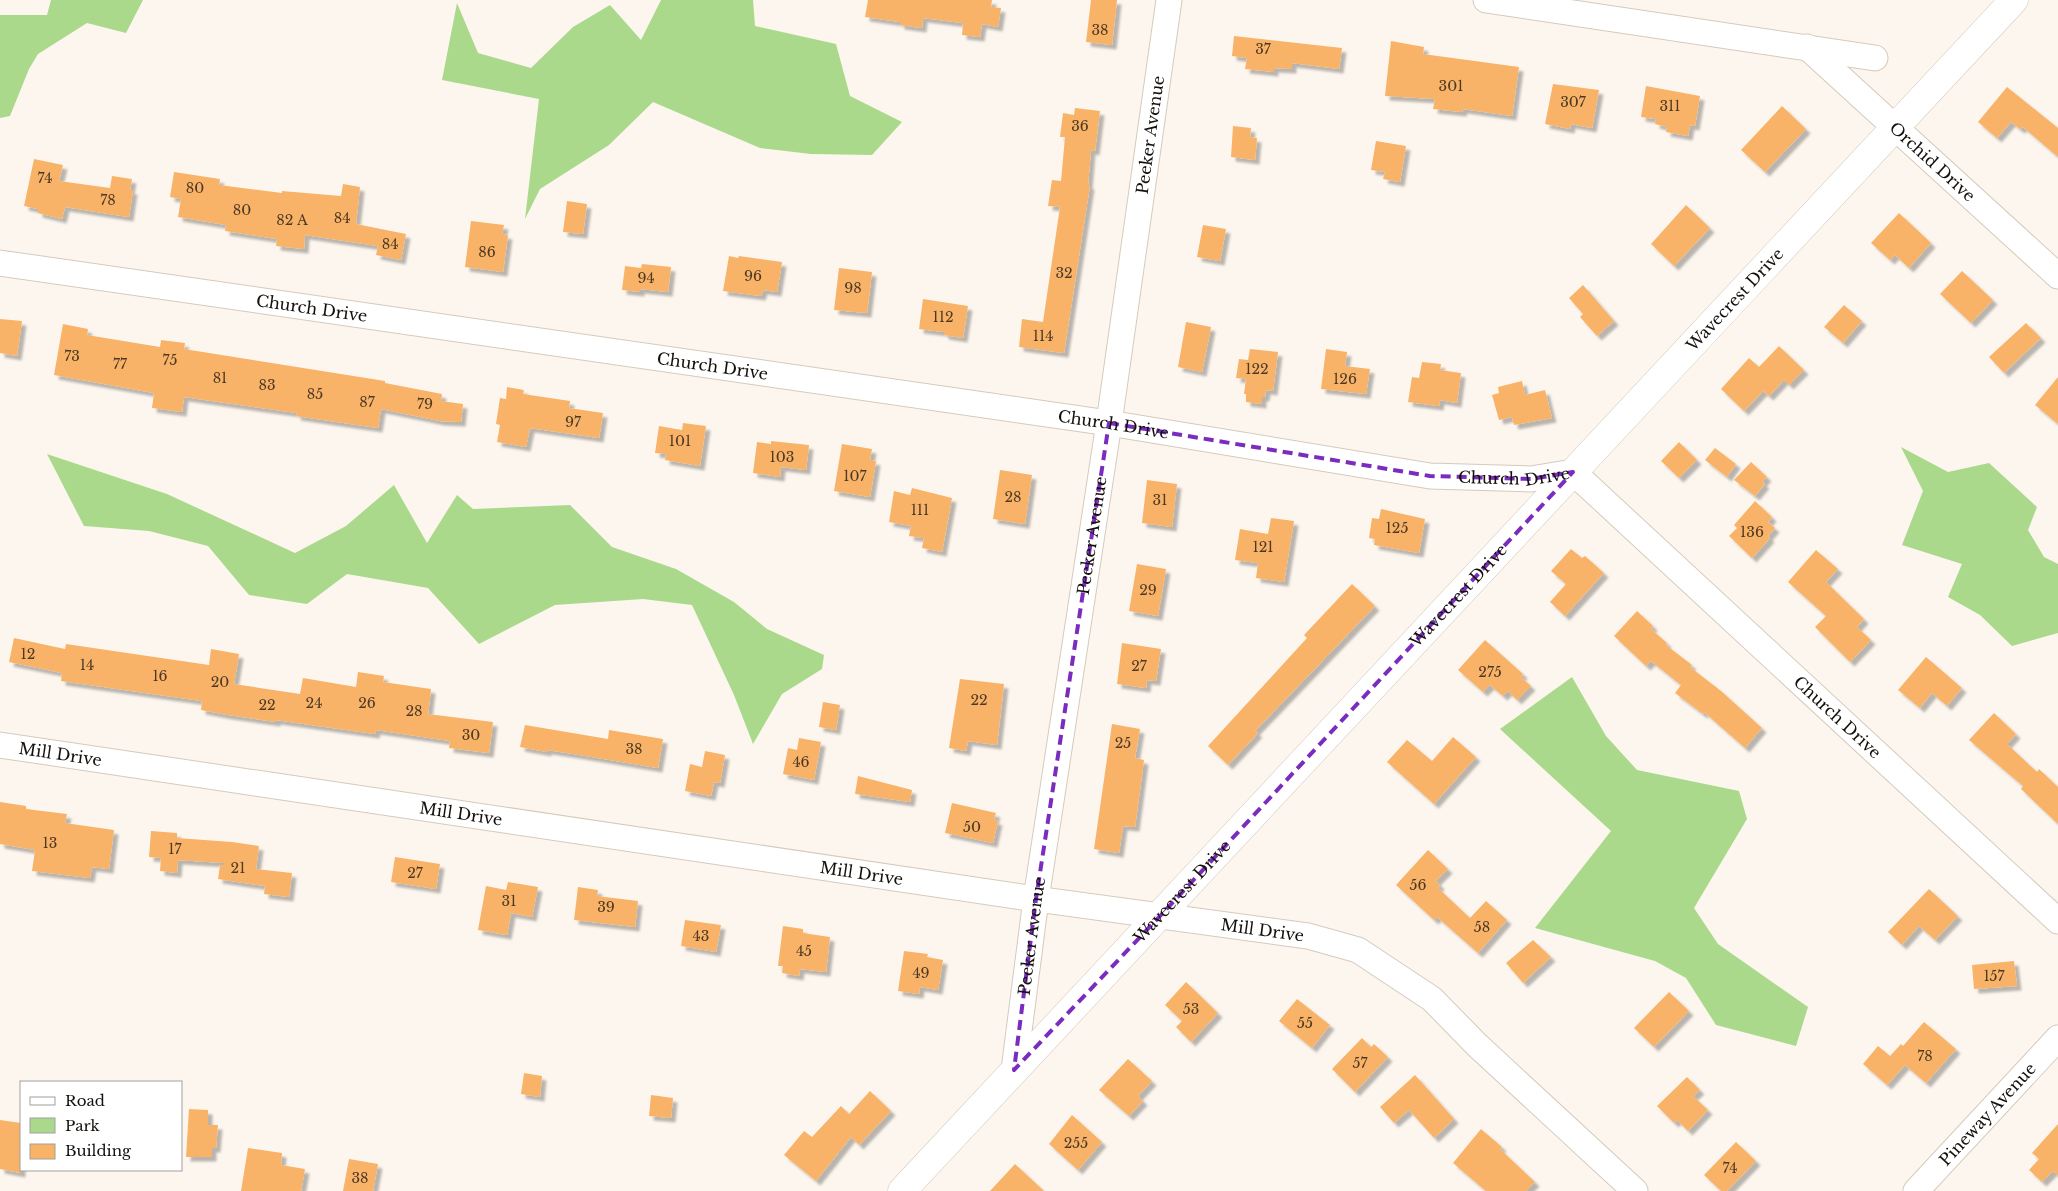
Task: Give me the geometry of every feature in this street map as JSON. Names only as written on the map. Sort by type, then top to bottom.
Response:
[{"type":"street","name":"Peeker Avenue","points":[[1014,1070],[1036,899],[1110,423],[1169,0]]},
{"type":"street","points":[[1486,0],[1875,58]]},
{"type":"street","name":"Wavecrest Drive","points":[[902,1191],[1161,916],[2014,0]]},
{"type":"street","name":"Orchid Drive","points":[[1807,47],[2058,276]]},
{"type":"street","name":"Church Drive","points":[[0,263],[1110,423],[1430,476],[1531,479],[1573,472],[2058,921]]},
{"type":"street","name":"Mill Drive","points":[[0,745],[1036,899],[1308,936],[1358,950],[1432,999],[1477,1045],[1635,1191]]},
{"type":"street","name":"Pineway Avenue","points":[[1916,1191],[2058,1038]]},
{"type":"highlighted area","points":[[1109,423],[1430,476],[1531,479],[1573,472],[1161,915],[1014,1070],[1036,899]]},
{"type":"green space","points":[[51,0],[143,0],[126,33],[87,23],[38,54],[29,69],[10,116],[0,118],[0,15],[47,15]]},
{"type":"green space","points":[[661,0],[753,0],[755,26],[836,44],[850,96],[902,122],[872,155],[811,154],[760,148],[653,102],[609,145],[540,189],[525,219],[539,99],[442,80],[457,3],[478,53],[531,68],[573,27],[610,5],[641,40]]},
{"type":"green space","points":[[1901,447],[1948,472],[1989,463],[2037,507],[2028,530],[2044,557],[2058,564],[2058,633],[2012,646],[1980,615],[1948,597],[1962,564],[1902,545],[1923,491]]},
{"type":"green space","points":[[47,454],[167,494],[295,553],[346,526],[394,485],[427,543],[457,495],[473,509],[570,505],[612,547],[676,569],[734,602],[767,629],[824,655],[822,669],[782,694],[753,744],[734,695],[692,605],[643,599],[555,605],[479,644],[428,588],[347,574],[307,604],[249,595],[208,546],[149,531],[84,526]]},
{"type":"green space","points":[[1572,677],[1606,736],[1637,770],[1739,791],[1747,819],[1694,908],[1718,944],[1808,1007],[1796,1046],[1716,1025],[1686,978],[1655,961],[1535,928],[1611,831],[1500,729]]},
{"type":"building","points":[[868,0],[992,0],[991,7],[1001,8],[998,27],[982,24],[980,37],[962,35],[963,23],[923,18],[922,28],[900,25],[900,22],[865,17]]},
{"type":"building","points":[[1091,0],[1117,0],[1112,45],[1086,42]]},
{"type":"building","points":[[1234,36],[1342,48],[1339,69],[1292,63],[1292,69],[1274,68],[1274,72],[1245,69],[1247,58],[1232,56]]},
{"type":"building","points":[[1391,41],[1424,47],[1423,54],[1519,67],[1512,116],[1463,109],[1462,112],[1433,109],[1435,99],[1385,96]]},
{"type":"building","points":[[1553,84],[1599,90],[1592,128],[1571,124],[1570,129],[1545,124]]},
{"type":"building","points":[[1646,86],[1700,96],[1695,126],[1690,125],[1688,136],[1666,132],[1667,127],[1655,124],[1656,119],[1641,117]]},
{"type":"building","points":[[2007,87],[2058,128],[2058,157],[2023,127],[2020,129],[2011,122],[1997,138],[1978,122]]},
{"type":"building","points":[[1782,106],[1806,129],[1765,172],[1741,150]]},
{"type":"building","points":[[1075,108],[1100,111],[1095,151],[1091,150],[1088,185],[1090,185],[1064,353],[1019,347],[1022,319],[1043,322],[1060,207],[1048,206],[1052,180],[1061,181],[1065,137],[1060,137],[1063,113],[1074,115]]},
{"type":"building","points":[[1233,126],[1251,128],[1250,137],[1257,138],[1255,160],[1231,157]]},
{"type":"building","points":[[1376,141],[1406,146],[1400,182],[1383,179],[1385,172],[1371,170]]},
{"type":"building","points":[[34,159],[63,165],[59,181],[110,188],[112,176],[132,179],[130,190],[133,190],[129,217],[65,207],[62,219],[38,213],[38,209],[24,206]]},
{"type":"building","points":[[174,172],[220,179],[219,185],[282,193],[282,191],[341,196],[343,184],[360,187],[356,224],[406,234],[401,260],[376,255],[378,246],[305,235],[304,249],[276,246],[277,239],[225,231],[226,225],[178,217],[181,199],[170,197]]},
{"type":"building","points":[[567,201],[587,204],[583,234],[563,232]]},
{"type":"building","points":[[1686,205],[1710,228],[1674,266],[1651,244]]},
{"type":"building","points":[[1899,213],[1931,243],[1909,268],[1895,255],[1890,260],[1871,243]]},
{"type":"building","points":[[471,221],[504,225],[502,234],[508,235],[503,272],[465,267]]},
{"type":"building","points":[[1203,225],[1226,229],[1220,261],[1197,257]]},
{"type":"building","points":[[729,256],[782,262],[777,292],[763,290],[761,296],[723,291]]},
{"type":"building","points":[[642,264],[671,267],[668,292],[640,289],[640,292],[622,290],[625,266],[641,268]]},
{"type":"building","points":[[839,268],[872,272],[867,313],[834,310]]},
{"type":"building","points":[[1962,271],[1993,300],[1971,323],[1940,294]]},
{"type":"building","points":[[1583,285],[1614,321],[1597,336],[1580,317],[1583,314],[1569,298]]},
{"type":"building","points":[[923,299],[968,306],[963,338],[944,335],[944,332],[919,329]]},
{"type":"building","points":[[1844,305],[1862,321],[1843,343],[1824,327]]},
{"type":"building","points":[[0,319],[22,321],[17,356],[0,353]]},
{"type":"building","points":[[1186,322],[1211,327],[1202,372],[1178,367]]},
{"type":"building","points":[[2026,323],[2041,338],[2004,373],[1989,357]]},
{"type":"building","points":[[63,324],[88,329],[87,335],[160,347],[161,340],[185,343],[184,349],[385,381],[385,383],[442,394],[441,401],[463,404],[461,422],[440,421],[381,409],[378,428],[296,416],[297,413],[184,397],[182,412],[152,408],[154,393],[54,375]]},
{"type":"building","points":[[1779,346],[1804,370],[1789,385],[1784,380],[1769,396],[1763,391],[1744,411],[1721,389],[1749,358],[1759,367]]},
{"type":"building","points":[[1250,349],[1278,352],[1273,391],[1266,390],[1265,397],[1262,397],[1262,404],[1246,402],[1246,394],[1244,394],[1246,379],[1236,378],[1239,359],[1248,360]]},
{"type":"building","points":[[1326,349],[1347,352],[1345,366],[1370,369],[1366,394],[1321,389]]},
{"type":"building","points":[[1422,362],[1441,364],[1440,370],[1461,373],[1457,403],[1440,400],[1439,406],[1408,402],[1412,377],[1419,378]]},
{"type":"building","points":[[2058,377],[2058,424],[2035,405]]},
{"type":"building","points":[[1522,381],[1525,395],[1545,390],[1552,418],[1514,425],[1512,417],[1499,420],[1492,395],[1499,393],[1498,387]]},
{"type":"building","points":[[507,387],[524,390],[523,394],[570,401],[569,408],[603,413],[599,438],[530,428],[526,447],[497,442],[500,425],[496,424],[500,398],[506,399]]},
{"type":"building","points":[[683,423],[706,426],[700,466],[665,460],[666,454],[655,453],[659,426],[682,430]]},
{"type":"building","points":[[771,441],[809,445],[806,470],[781,467],[780,477],[753,473],[757,442],[771,444]]},
{"type":"building","points":[[1679,442],[1697,460],[1679,478],[1661,461]]},
{"type":"building","points":[[842,444],[872,449],[870,460],[876,461],[870,497],[834,491]]},
{"type":"building","points":[[1715,448],[1736,464],[1727,477],[1705,460]]},
{"type":"building","points":[[1751,462],[1767,477],[1762,482],[1765,484],[1755,496],[1734,480]]},
{"type":"building","points":[[1000,470],[1032,475],[1025,524],[993,519]]},
{"type":"building","points":[[1147,480],[1177,484],[1172,527],[1142,523]]},
{"type":"building","points":[[912,488],[952,498],[942,552],[922,548],[924,538],[909,536],[911,526],[889,522],[894,491],[910,495]]},
{"type":"building","points":[[1755,501],[1772,517],[1768,522],[1775,528],[1768,536],[1770,538],[1752,558],[1729,536],[1737,528],[1734,525]]},
{"type":"building","points":[[1381,509],[1425,519],[1419,553],[1374,545],[1375,539],[1369,538],[1372,518],[1379,519]]},
{"type":"building","points":[[1271,518],[1294,521],[1284,582],[1256,578],[1258,563],[1235,560],[1240,529],[1268,534]]},
{"type":"building","points":[[1571,549],[1582,558],[1585,556],[1604,573],[1565,616],[1550,602],[1566,584],[1551,571]]},
{"type":"building","points":[[1816,550],[1838,569],[1826,582],[1864,619],[1857,627],[1871,640],[1850,662],[1815,627],[1826,616],[1788,582]]},
{"type":"building","points":[[1137,564],[1166,569],[1158,616],[1129,611]]},
{"type":"building","points":[[1352,584],[1375,606],[1255,731],[1258,733],[1228,765],[1208,746],[1307,638],[1304,635]]},
{"type":"building","points":[[1637,611],[1653,626],[1651,629],[1667,643],[1666,645],[1692,665],[1690,667],[1721,691],[1762,728],[1745,748],[1704,712],[1703,714],[1675,693],[1681,685],[1651,661],[1646,666],[1614,636]]},
{"type":"building","points":[[14,638],[65,649],[66,644],[209,665],[211,649],[239,654],[234,684],[300,694],[303,678],[356,687],[358,672],[384,676],[383,682],[431,689],[428,714],[493,722],[489,753],[449,748],[450,741],[376,730],[375,734],[228,715],[201,710],[202,701],[61,681],[62,673],[9,662]]},
{"type":"building","points":[[1485,640],[1523,674],[1521,677],[1531,686],[1517,700],[1508,691],[1503,696],[1490,685],[1483,692],[1458,670]]},
{"type":"building","points":[[1122,643],[1161,649],[1156,681],[1147,680],[1146,688],[1117,684]]},
{"type":"building","points":[[1926,657],[1962,688],[1947,706],[1932,693],[1920,708],[1898,690]]},
{"type":"building","points":[[960,679],[1004,684],[997,745],[968,741],[966,751],[949,748]]},
{"type":"building","points":[[823,702],[840,705],[836,730],[819,727]]},
{"type":"building","points":[[1994,713],[2016,734],[2007,744],[2037,772],[2039,769],[2058,787],[2058,824],[2021,789],[2023,786],[1969,740]]},
{"type":"building","points":[[1112,724],[1140,729],[1135,758],[1144,760],[1135,827],[1123,826],[1119,853],[1094,849]]},
{"type":"building","points":[[525,725],[608,739],[609,730],[663,739],[658,768],[520,747]]},
{"type":"building","points":[[1453,737],[1476,757],[1434,804],[1387,762],[1407,740],[1432,761]]},
{"type":"building","points":[[799,738],[821,742],[814,780],[783,774],[788,748],[797,750]]},
{"type":"building","points":[[705,751],[725,755],[720,783],[714,782],[711,796],[685,791],[690,764],[702,767]]},
{"type":"building","points":[[858,776],[912,790],[910,802],[855,794]]},
{"type":"building","points":[[0,802],[26,806],[26,809],[67,814],[65,823],[114,830],[109,869],[92,867],[90,878],[32,871],[35,850],[0,844]]},
{"type":"building","points":[[952,803],[996,813],[994,820],[998,821],[993,843],[945,833]]},
{"type":"building","points":[[151,831],[177,833],[177,838],[259,846],[256,869],[292,873],[289,897],[264,894],[265,886],[218,879],[220,865],[224,865],[224,863],[178,860],[177,873],[160,871],[161,858],[149,857]]},
{"type":"building","points":[[1428,850],[1448,869],[1436,881],[1440,885],[1438,888],[1470,918],[1486,901],[1507,920],[1478,953],[1437,917],[1434,920],[1396,885]]},
{"type":"building","points":[[395,857],[440,864],[436,889],[391,882]]},
{"type":"building","points":[[508,882],[538,887],[532,917],[511,913],[507,935],[478,930],[486,886],[506,890]]},
{"type":"building","points":[[578,887],[598,890],[597,896],[638,901],[635,927],[574,920]]},
{"type":"building","points":[[1929,889],[1958,916],[1935,940],[1919,926],[1902,945],[1888,932]]},
{"type":"building","points":[[685,920],[721,925],[716,952],[681,946]]},
{"type":"building","points":[[783,926],[803,929],[803,933],[830,937],[826,972],[800,969],[799,976],[782,973],[783,966],[778,966]]},
{"type":"building","points":[[1533,940],[1551,957],[1523,983],[1506,963]]},
{"type":"building","points":[[904,951],[928,954],[927,957],[943,960],[938,990],[920,987],[919,994],[898,991]]},
{"type":"building","points":[[2014,961],[2017,986],[1974,989],[1972,965]]},
{"type":"building","points":[[1186,982],[1218,1013],[1191,1042],[1176,1027],[1182,1021],[1165,1005]]},
{"type":"building","points":[[1669,992],[1689,1011],[1654,1047],[1634,1028]]},
{"type":"building","points":[[1297,999],[1330,1025],[1312,1048],[1279,1021]]},
{"type":"building","points":[[1924,1022],[1956,1049],[1926,1083],[1905,1065],[1887,1085],[1863,1064],[1878,1046],[1890,1056],[1901,1044],[1903,1046]]},
{"type":"building","points":[[1362,1038],[1371,1047],[1374,1044],[1388,1057],[1355,1092],[1332,1069]]},
{"type":"building","points":[[1128,1059],[1152,1081],[1138,1096],[1143,1101],[1129,1116],[1099,1090]]},
{"type":"building","points":[[524,1073],[542,1076],[540,1097],[521,1094]]},
{"type":"building","points":[[1415,1075],[1454,1119],[1434,1138],[1409,1110],[1394,1123],[1380,1107]]},
{"type":"building","points":[[1687,1077],[1700,1090],[1693,1096],[1708,1110],[1688,1131],[1677,1120],[1674,1123],[1657,1106]]},
{"type":"building","points":[[870,1091],[891,1111],[859,1145],[851,1137],[816,1181],[784,1155],[804,1131],[812,1137],[841,1106],[849,1114]]},
{"type":"building","points":[[651,1095],[673,1098],[671,1118],[649,1116]]},
{"type":"building","points":[[189,1109],[208,1110],[208,1125],[218,1125],[216,1148],[212,1148],[212,1157],[186,1157]]},
{"type":"building","points":[[1072,1115],[1102,1142],[1078,1170],[1049,1144]]},
{"type":"building","points":[[0,1120],[20,1123],[21,1173],[0,1169]]},
{"type":"building","points":[[2058,1124],[2058,1176],[2053,1171],[2042,1182],[2029,1170],[2039,1159],[2032,1153]]},
{"type":"building","points":[[1481,1129],[1502,1147],[1500,1149],[1535,1182],[1526,1191],[1486,1191],[1453,1163]]},
{"type":"building","points":[[1736,1142],[1756,1161],[1727,1191],[1721,1191],[1704,1175]]},
{"type":"building","points":[[248,1148],[282,1153],[281,1165],[305,1169],[301,1191],[241,1191]]},
{"type":"building","points":[[349,1159],[378,1164],[373,1191],[343,1191]]},
{"type":"building","points":[[1015,1164],[1044,1191],[990,1191]]}]
